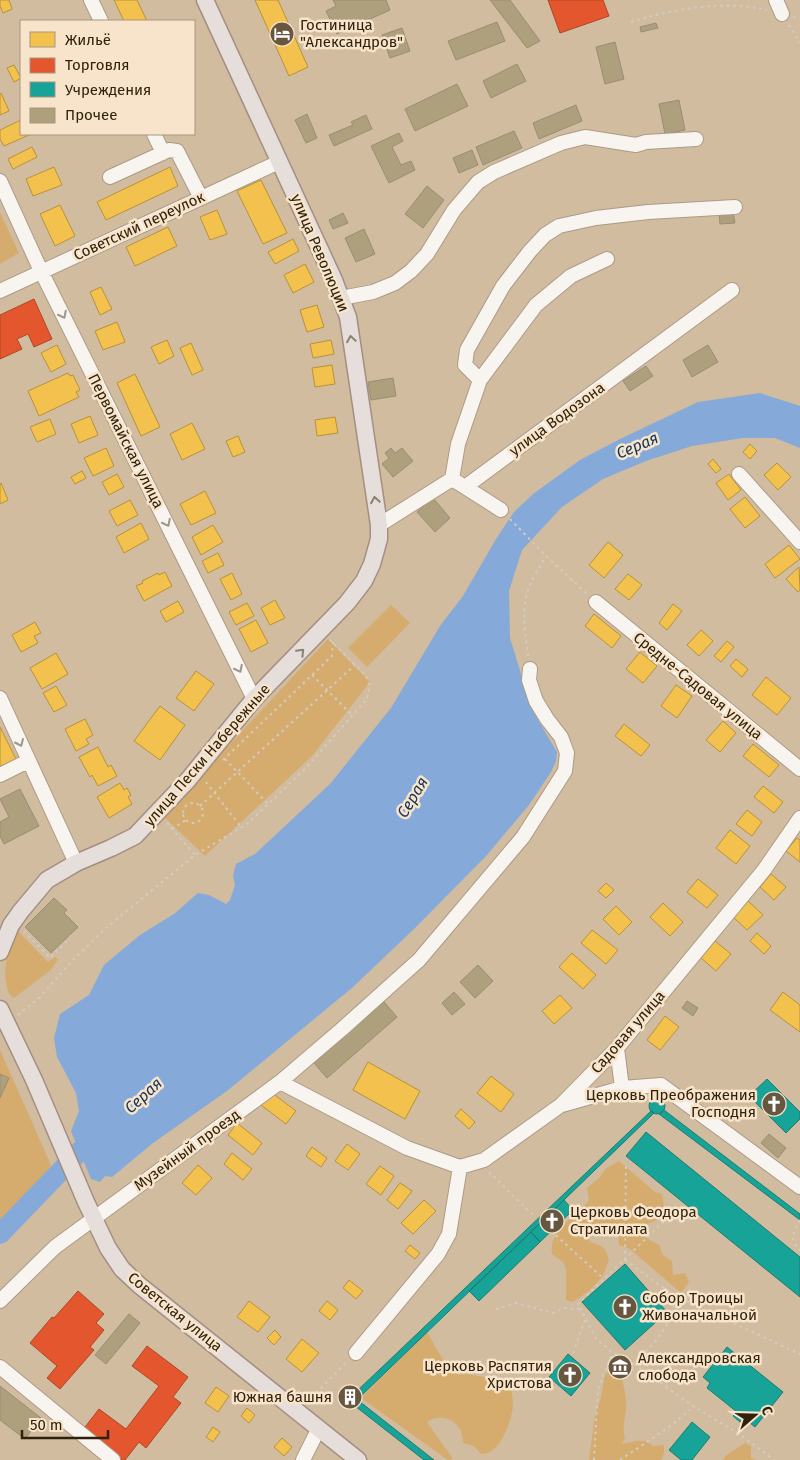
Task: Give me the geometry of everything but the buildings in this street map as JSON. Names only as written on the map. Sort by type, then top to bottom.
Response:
[{"type":"main road","name":"улица Революции","points":[[205,0],[334,280],[348,317],[379,525],[379,539],[372,564],[364,581]]},
{"type":"main road","name":"улица Пески Набережные","points":[[0,952],[21,911],[47,880],[76,862],[135,836],[188,780],[254,699],[347,603],[364,581]]},
{"type":"main road","name":"Советская улица","points":[[4,1011],[86,1202],[108,1248],[122,1269],[139,1285],[358,1460]]},
{"type":"street","points":[[91,0],[101,20]]},
{"type":"street","points":[[776,0],[782,14]]},
{"type":"street","points":[[154,135],[163,153]]},
{"type":"street","points":[[340,298],[373,292],[395,283],[411,271],[427,254],[460,203],[478,182],[494,172],[562,143],[585,137],[636,145],[646,142],[696,139]]},
{"type":"street","points":[[110,177],[169,150],[177,151],[201,198]]},
{"type":"street","name":"Советский переулок","points":[[0,291],[279,162]]},
{"type":"street","name":"Первомайская улица","points":[[0,181],[41,271],[254,699]]},
{"type":"street","points":[[480,380],[465,364],[467,350],[504,286],[530,250],[552,230],[558,226],[596,218],[648,212],[735,207]]},
{"type":"street","points":[[379,525],[452,479],[458,444],[480,380],[536,305],[571,276],[607,259]]},
{"type":"street","name":"улица Водозона","points":[[465,487],[732,290]]},
{"type":"street","points":[[739,474],[800,542]]},
{"type":"street","points":[[452,479],[501,510]]},
{"type":"street","name":"Средне-Садовая улица","points":[[596,602],[800,769]]},
{"type":"street","name":"Музейный проезд","points":[[0,1301],[55,1247],[280,1082],[419,960],[523,837],[565,771],[567,753],[561,737],[536,701],[529,680],[530,669]]},
{"type":"street","points":[[1,705],[76,862]]},
{"type":"street","points":[[0,775],[28,761]]},
{"type":"street","name":"Садовая улица","points":[[460,1167],[484,1160],[561,1105],[617,1048],[764,870],[800,818]]},
{"type":"street","points":[[617,1048],[622,1088]]},
{"type":"street","points":[[280,1082],[407,1148],[460,1167],[449,1234],[442,1248],[356,1353]]},
{"type":"street","points":[[561,1105],[622,1088],[661,1085],[800,1187]]},
{"type":"street","points":[[0,1367],[113,1460]]},
{"type":"street","points":[[303,1460],[319,1428]]},
{"type":"path","points":[[631,22],[656,14],[710,7],[754,7],[800,18]]},
{"type":"path","points":[[782,14],[800,43]]},
{"type":"path","points":[[501,510],[546,556],[596,602]]},
{"type":"path","points":[[530,669],[524,628],[526,597],[534,576],[546,556]]},
{"type":"path","points":[[4,1011],[39,998],[73,960],[106,928],[195,855],[241,827],[268,804],[305,769],[366,700],[370,686],[366,676],[321,630]]},
{"type":"path","points":[[219,764],[332,656],[333,642]]},
{"type":"path","points":[[200,806],[355,665]]},
{"type":"path","points":[[312,675],[352,715]]},
{"type":"path","points":[[221,754],[268,804]]},
{"type":"path","points":[[204,779],[241,827]]},
{"type":"path","points":[[195,803],[200,806],[203,813],[200,820],[193,823],[186,820],[184,810],[186,806],[195,803]]},
{"type":"path","points":[[172,830],[186,820]]},
{"type":"path","points":[[166,822],[195,855]]},
{"type":"path","points":[[12,930],[50,958],[69,939]]},
{"type":"path","points":[[624,1260],[626,1165]]},
{"type":"path","points":[[489,1172],[536,1217]]},
{"type":"path","points":[[681,1204],[578,1304],[596,1339],[612,1352],[634,1364],[694,1406],[742,1436],[774,1460]]},
{"type":"path","points":[[800,1220],[792,1236],[793,1241],[800,1250]]},
{"type":"path","points":[[551,1231],[604,1279]]},
{"type":"path","points":[[624,1260],[675,1296],[800,1354]]},
{"type":"path","points":[[634,1364],[660,1335],[668,1323],[674,1310],[675,1296]]},
{"type":"path","points":[[496,1309],[516,1303],[553,1313],[564,1308],[580,1309]]},
{"type":"path","points":[[572,1353],[585,1320]]},
{"type":"path","points":[[594,1460],[598,1389],[612,1352]]},
{"type":"path","points":[[306,1404],[356,1353]]},
{"type":"path","points":[[620,1460],[672,1425],[694,1406]]},
{"type":"shaded area","points":[[0,212],[19,253],[0,264]]},
{"type":"shaded area","points":[[391,605],[410,623],[367,667],[348,648]]},
{"type":"shaded area","points":[[328,639],[370,682],[312,756],[205,856],[163,816]]},
{"type":"shaded area","points":[[17,930],[48,962],[55,957],[58,959],[52,969],[14,998],[9,994],[5,969],[10,946]]},
{"type":"shaded area","points":[[0,1050],[51,1165],[31,1202],[0,1228]]},
{"type":"shaded area","points":[[619,1161],[655,1192],[662,1194],[664,1205],[662,1214],[656,1220],[646,1224],[641,1235],[659,1245],[663,1255],[672,1261],[673,1275],[685,1273],[689,1282],[681,1293],[630,1249],[619,1245],[618,1231],[608,1225],[585,1227],[590,1242],[598,1244],[603,1248],[609,1260],[604,1273],[593,1287],[572,1302],[566,1300],[566,1269],[563,1262],[552,1254],[554,1238],[564,1224],[589,1200],[587,1188],[600,1177],[605,1169]]},
{"type":"shaded area","points":[[427,1332],[446,1365],[458,1375],[468,1374],[510,1382],[513,1405],[510,1420],[504,1436],[494,1449],[488,1453],[481,1454],[474,1446],[463,1443],[461,1431],[450,1420],[436,1418],[427,1422],[453,1459],[448,1460],[361,1398]]},
{"type":"shaded area","points":[[610,1372],[621,1376],[625,1392],[625,1438],[622,1444],[642,1441],[653,1446],[664,1445],[664,1453],[661,1460],[589,1460],[595,1416],[605,1374]]},
{"type":"shaded area","points":[[745,1443],[751,1446],[751,1458],[756,1460],[723,1460],[725,1456]]},
{"type":"water","points":[[760,393],[800,406],[800,448],[775,438],[743,438],[692,446],[646,461],[603,479],[562,507],[522,550],[509,591],[510,638],[532,710],[557,752],[556,761],[529,805],[487,855],[353,987],[227,1091],[153,1143],[112,1177],[105,1176],[100,1182],[91,1179],[71,1131],[79,1111],[76,1093],[57,1057],[54,1038],[60,1014],[89,995],[104,965],[140,935],[174,914],[198,893],[209,895],[226,904],[230,900],[235,885],[233,876],[236,864],[255,854],[330,784],[391,708],[440,626],[463,596],[496,539],[514,512],[533,494],[580,460],[698,402]]},
{"type":"waterway","name":"Серая","points":[[0,1234],[79,1152],[99,1134]]},
{"type":"place","name":"Гостиница \"Александров\"","points":[[282,34]]},
{"type":"place","name":"Церковь Преображения Господня","points":[[774,1104]]},
{"type":"place","name":"Церковь Феодора Стратилата","points":[[552,1221]]},
{"type":"place","name":"Собор Троицы Живоначальной","points":[[625,1307]]},
{"type":"place","name":"Александровская слобода","points":[[620,1367]]},
{"type":"place","name":"Церковь Распятия Христова","points":[[570,1375]]},
{"type":"place","name":"Южная башня","points":[[350,1397]]}]
